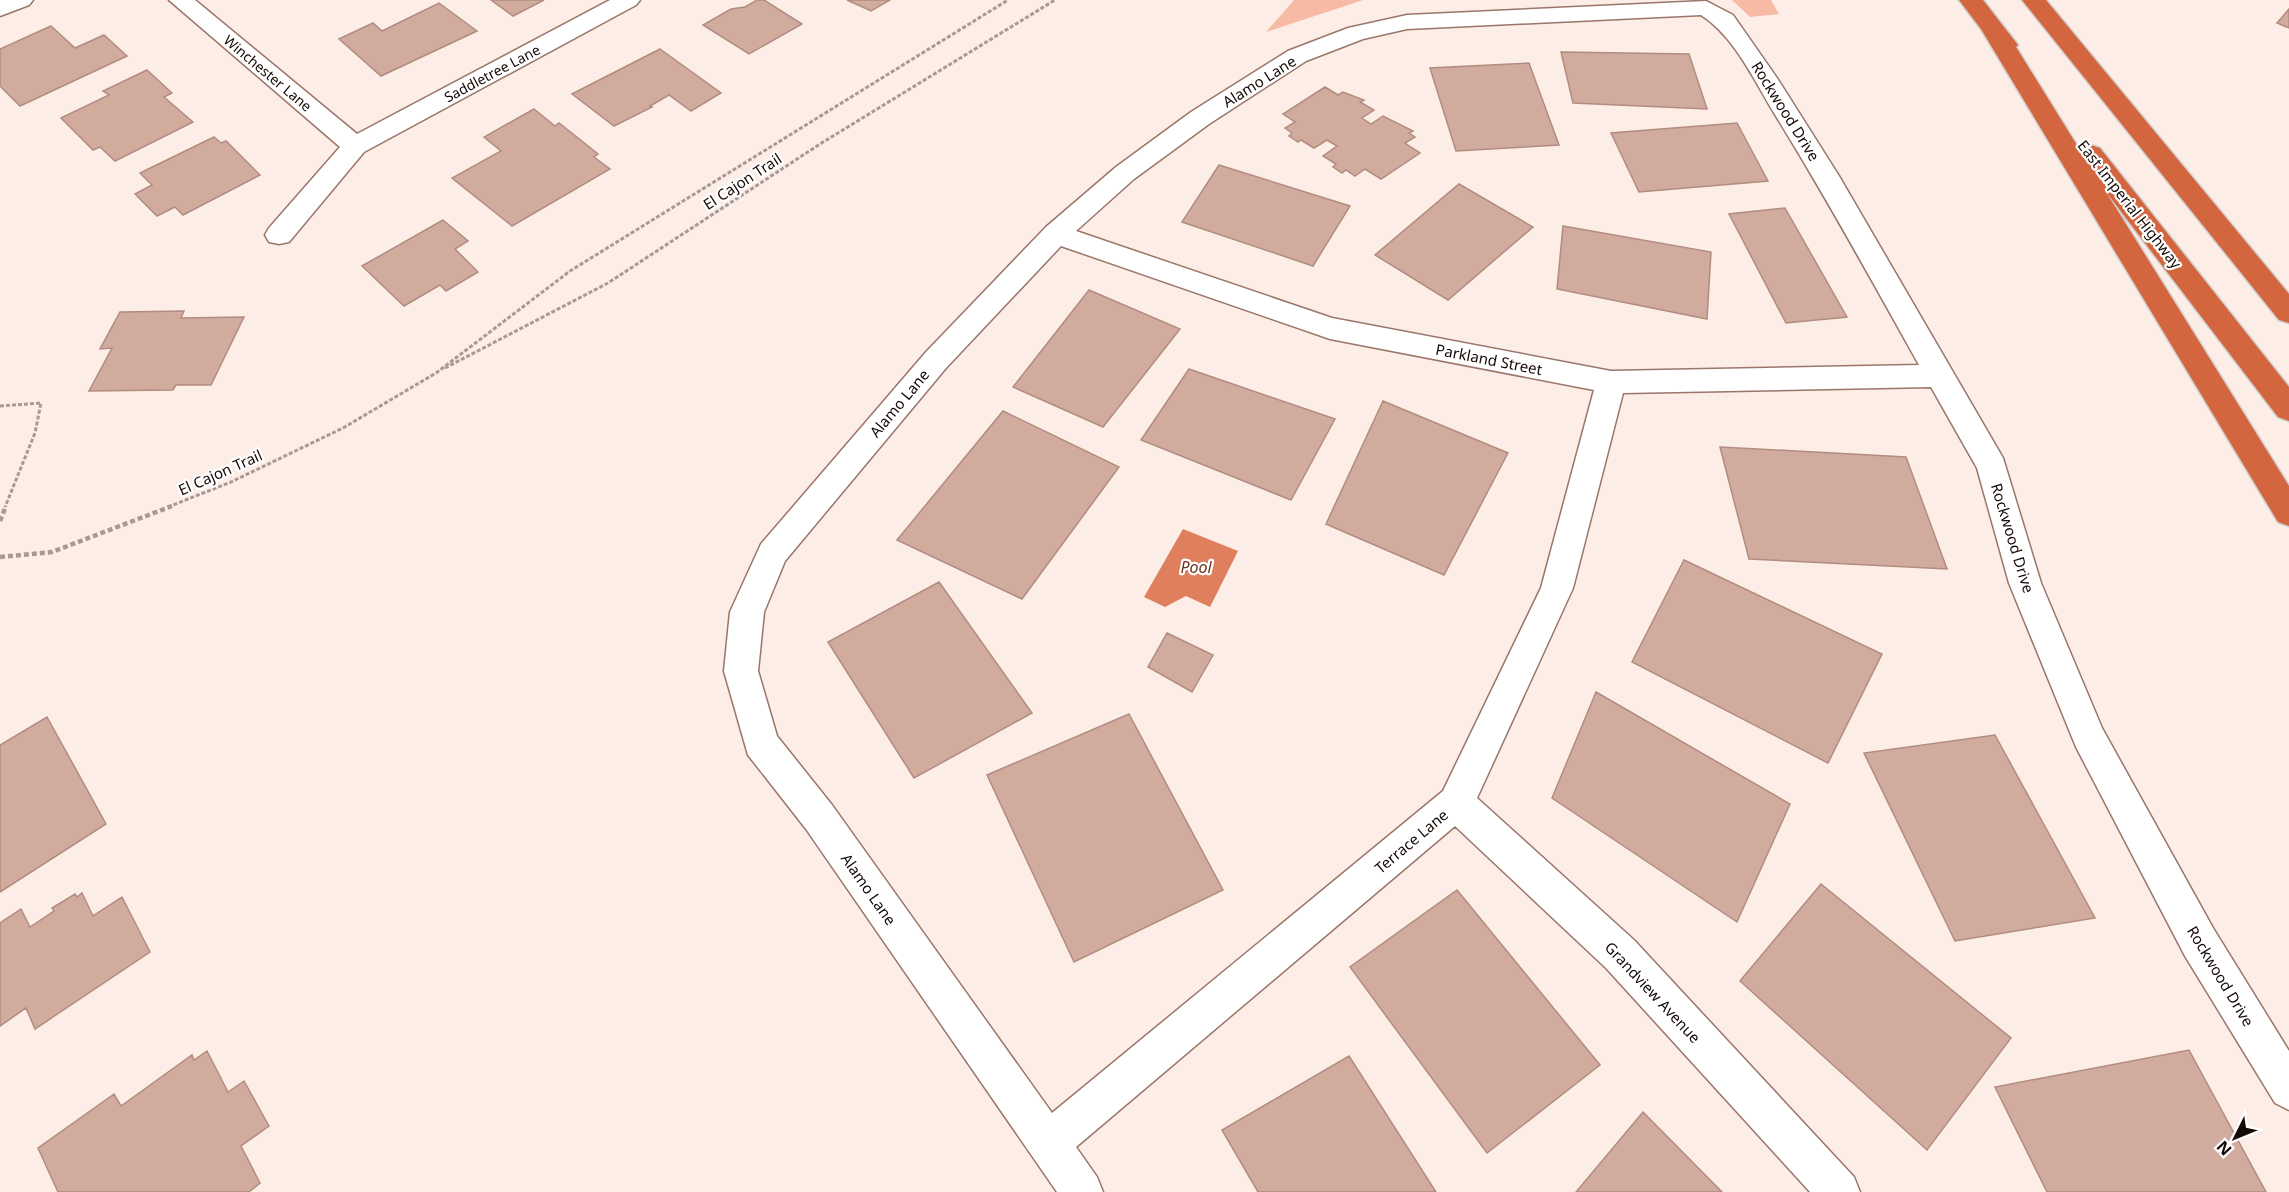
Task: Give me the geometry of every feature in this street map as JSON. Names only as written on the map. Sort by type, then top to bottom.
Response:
[{"type":"highway","name":"East Imperial Highway","points":[[1971,0],[2289,409]]},
{"type":"highway","points":[[2040,8],[2289,276]]},
{"type":"highway","points":[[2040,8],[2289,313]]},
{"type":"highway","points":[[1993,29],[2289,513]]},
{"type":"street","points":[[0,9],[21,0]]},
{"type":"street","name":"Winchester Lane","points":[[181,0],[355,146]]},
{"type":"street","name":"Saddletree Lane","points":[[355,146],[628,0]]},
{"type":"street","name":"Alamo Lane","points":[[1082,1192],[819,817],[761,744],[741,671],[747,612],[772,553],[936,360],[1056,234],[1125,173],[1200,118],[1297,56],[1356,33],[1407,22],[1706,8]]},
{"type":"street","name":"Rockwood Drive","points":[[1706,8],[1725,20],[1765,78],[1826,176],[1938,376],[1992,467],[2025,583],[2088,736],[2199,942],[2289,1089]]},
{"type":"street","points":[[279,235],[355,146]]},
{"type":"street","name":"Parkland Street","points":[[1056,234],[1330,328],[1611,382],[1938,376]]},
{"type":"street","name":"Terrace Lane","points":[[1047,1144],[1456,803],[1557,588],[1611,382]]},
{"type":"street","name":"Grandview Avenue","points":[[1456,803],[1620,954],[1839,1192]]},
{"type":"path","name":"El Cajon Trail","points":[[436,373],[570,271],[1008,0]]},
{"type":"path","name":"El Cajon Trail","points":[[0,557],[52,552],[231,482],[343,428],[436,373],[608,283],[820,144],[1055,0]]},
{"type":"path","points":[[0,405],[41,403],[35,433],[0,521]]},
{"type":"shaded area","points":[[1294,0],[1363,0],[1266,32]]},
{"type":"shaded area","points":[[1732,0],[1771,0],[1779,14],[1750,17]]},
{"type":"water","name":"Pool","points":[[1183,529],[1238,551],[1210,607],[1186,596],[1165,607],[1144,597]]},
{"type":"building","points":[[491,0],[544,0],[513,16]]},
{"type":"building","points":[[757,0],[764,0],[802,24],[749,54],[703,25],[731,9],[745,7]]},
{"type":"building","points":[[847,0],[890,0],[871,11]]},
{"type":"building","points":[[439,3],[477,31],[381,76],[339,39],[373,23],[382,31]]},
{"type":"building","points":[[2289,9],[2289,28],[2277,23]]},
{"type":"building","points":[[51,26],[75,48],[104,35],[127,56],[20,106],[0,86],[0,49]]},
{"type":"building","points":[[660,49],[721,93],[691,111],[669,95],[650,106],[652,107],[614,126],[572,94]]},
{"type":"building","points":[[1561,52],[1689,54],[1707,109],[1573,103]]},
{"type":"building","points":[[1529,63],[1559,145],[1456,151],[1430,68]]},
{"type":"building","points":[[147,70],[172,93],[164,97],[193,122],[115,161],[100,147],[93,150],[61,118],[109,95],[103,91]]},
{"type":"building","points":[[1325,87],[1338,95],[1343,92],[1364,100],[1360,102],[1374,110],[1362,118],[1371,124],[1383,116],[1413,131],[1409,133],[1415,137],[1405,143],[1420,153],[1381,179],[1365,169],[1355,176],[1346,170],[1342,173],[1333,167],[1336,164],[1323,156],[1337,146],[1327,140],[1314,148],[1301,140],[1298,142],[1289,136],[1292,133],[1285,128],[1295,122],[1283,114]]},
{"type":"building","points":[[534,109],[555,126],[559,123],[598,154],[594,157],[610,169],[512,226],[452,178],[501,151],[484,137]]},
{"type":"building","points":[[1737,123],[1768,181],[1639,192],[1611,133]]},
{"type":"building","points":[[214,137],[221,143],[226,141],[260,175],[183,215],[175,207],[157,216],[135,194],[152,185],[140,173]]},
{"type":"building","points":[[1219,165],[1350,206],[1313,266],[1182,222]]},
{"type":"building","points":[[1459,184],[1533,227],[1448,300],[1375,255]]},
{"type":"building","points":[[1785,208],[1847,317],[1786,323],[1729,214]]},
{"type":"building","points":[[443,220],[468,241],[455,249],[478,272],[446,291],[440,285],[404,306],[362,266]]},
{"type":"building","points":[[1563,226],[1711,252],[1707,319],[1557,289]]},
{"type":"building","points":[[1089,290],[1180,329],[1103,427],[1013,387]]},
{"type":"building","points":[[184,311],[181,318],[244,317],[211,385],[176,385],[173,390],[89,391],[112,348],[100,349],[120,312]]},
{"type":"building","points":[[1189,369],[1335,419],[1291,500],[1141,440]]},
{"type":"building","points":[[1383,401],[1508,453],[1444,575],[1326,524]]},
{"type":"building","points":[[1003,411],[1119,467],[1022,599],[897,540]]},
{"type":"building","points":[[1720,447],[1906,457],[1947,569],[1749,559]]},
{"type":"building","points":[[1684,560],[1882,654],[1828,763],[1632,662]]},
{"type":"building","points":[[939,582],[1032,713],[914,778],[828,642]]},
{"type":"building","points":[[1167,633],[1213,655],[1192,692],[1148,667]]},
{"type":"building","points":[[1596,692],[1790,804],[1737,922],[1552,798]]},
{"type":"building","points":[[1129,714],[1223,890],[1074,962],[987,775]]},
{"type":"building","points":[[47,717],[106,824],[0,892],[0,745]]},
{"type":"building","points":[[1995,735],[2095,918],[1955,941],[1864,753]]},
{"type":"building","points":[[1821,884],[2011,1038],[1927,1150],[1740,981]]},
{"type":"building","points":[[1457,890],[1600,1065],[1487,1153],[1350,967]]},
{"type":"building","points":[[82,893],[93,916],[122,897],[150,952],[35,1029],[26,1008],[0,1026],[0,923],[21,909],[30,927],[54,911],[52,908],[75,894],[77,897]]},
{"type":"building","points":[[2189,1050],[2266,1192],[2047,1192],[1995,1087]]},
{"type":"building","points":[[207,1051],[228,1092],[244,1081],[269,1126],[241,1146],[260,1183],[249,1192],[58,1192],[38,1148],[114,1094],[121,1106],[192,1055],[194,1060]]},
{"type":"building","points":[[1349,1056],[1436,1192],[1258,1192],[1222,1130]]},
{"type":"building","points":[[1643,1112],[1722,1192],[1576,1192]]}]
